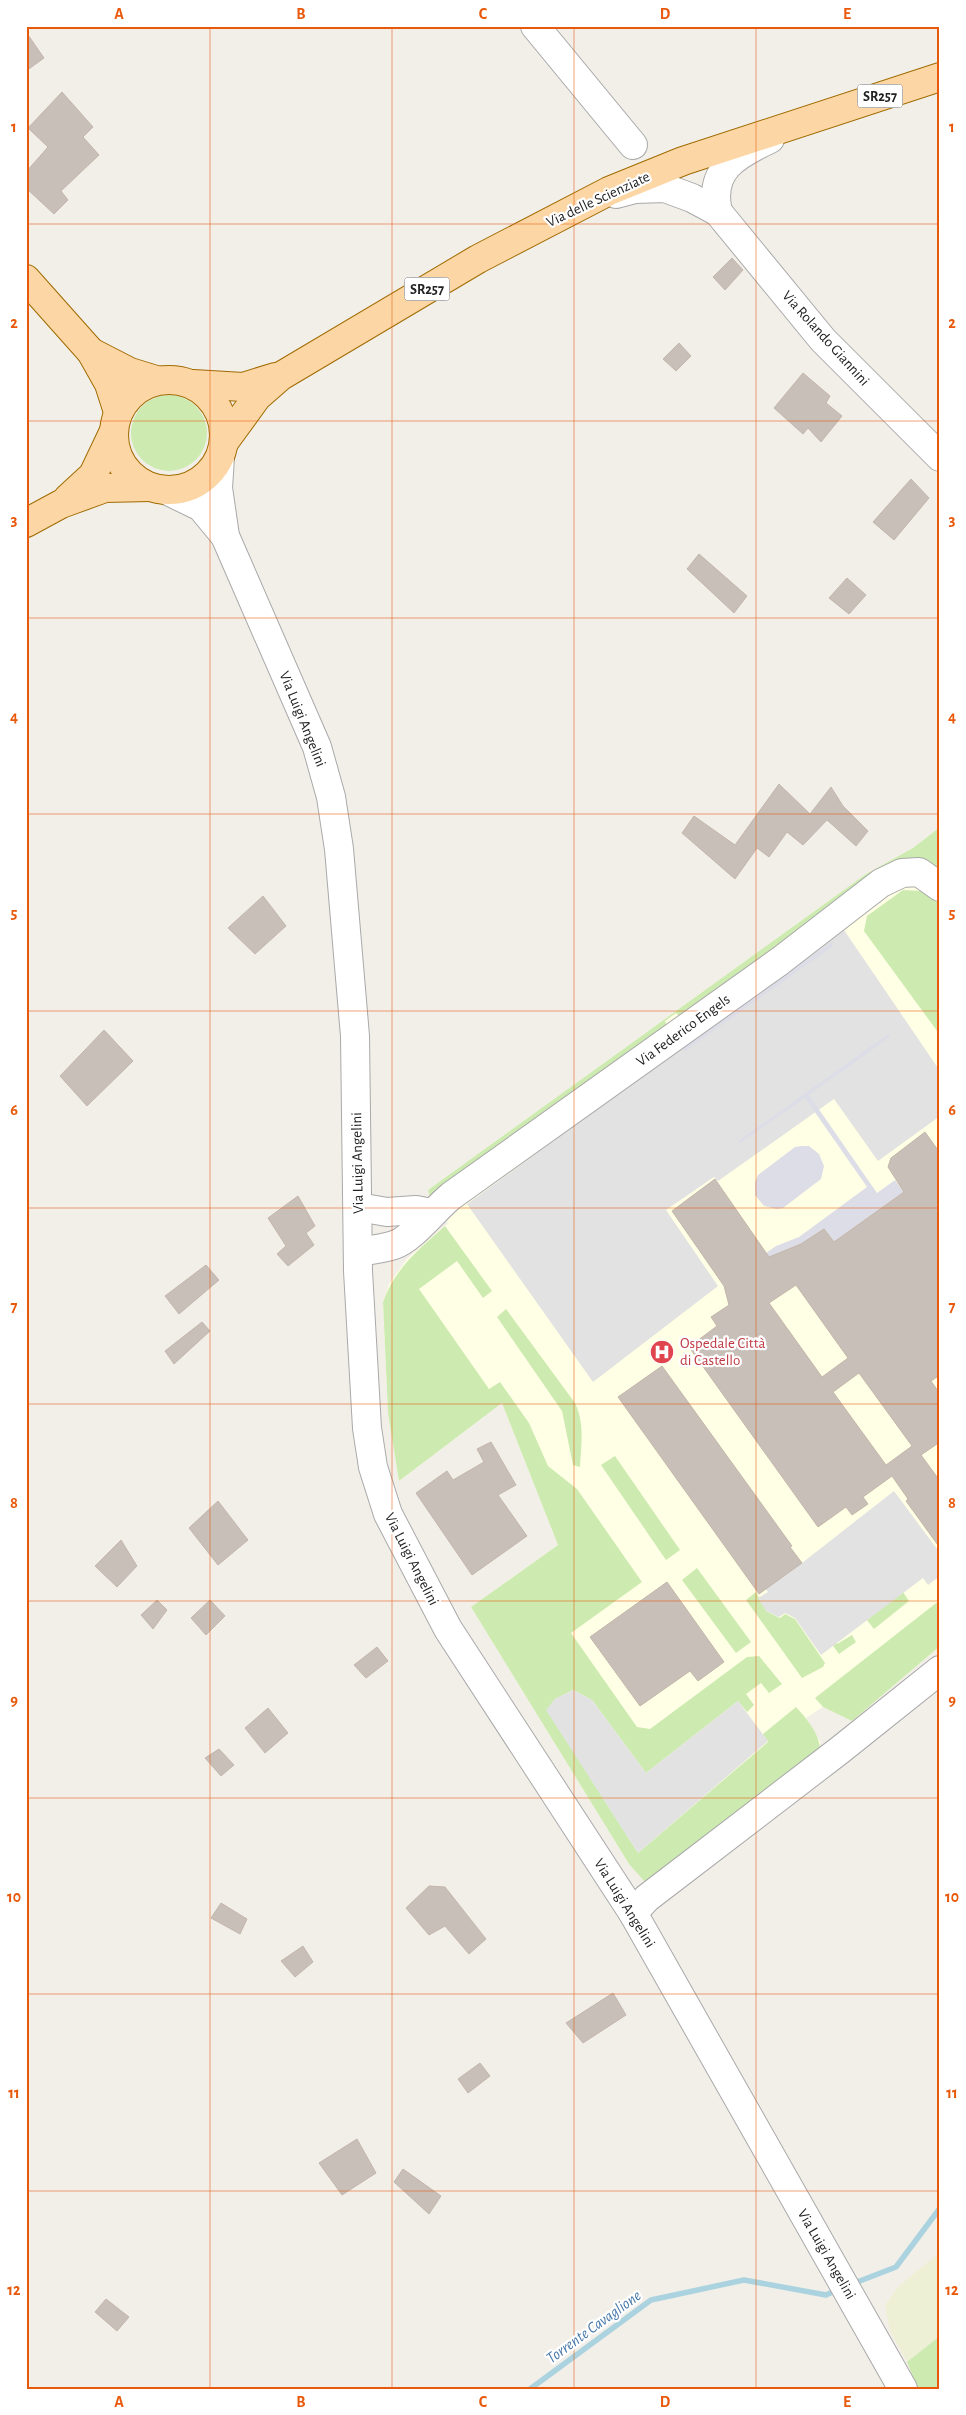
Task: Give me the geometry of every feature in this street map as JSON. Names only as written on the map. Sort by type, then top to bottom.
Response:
[{"type":"main road","name":"Via delle Scienziate","points":[[222,450],[257,396],[282,376],[452,274],[575,208],[683,162],[820,115],[940,77]]},
{"type":"main road","points":[[26,279],[91,352],[109,384],[116,422],[115,450],[123,466],[135,479],[158,489]]},
{"type":"main road","points":[[91,352],[130,372],[156,380]]},
{"type":"main road","name":"Via delle Scienziate","points":[[193,384],[243,387],[282,376]]},
{"type":"main road","name":"SR257","points":[[61,504],[93,475],[116,422],[134,392],[156,380],[175,379],[193,384]]},
{"type":"main road","points":[[193,384],[208,394],[218,408],[224,424],[222,450]]},
{"type":"main road","name":"SR257","points":[[26,523],[61,504],[105,488],[183,489],[198,482],[211,471],[222,450]]},
{"type":"street","points":[[535,26],[633,145]]},
{"type":"street","points":[[718,212],[715,202],[716,182],[729,163],[758,145],[820,115]]},
{"type":"street","name":"Via Rolando Giannini","points":[[575,208],[620,193],[652,188],[677,191],[718,212],[823,340],[940,457]]},
{"type":"street","name":"Via Luigi Angelini","points":[[222,450],[218,488],[225,536],[317,747],[331,797],[339,849],[355,1036],[358,1252],[367,1428],[374,1467],[388,1514],[448,1628],[632,1913],[903,2389]]},
{"type":"street","name":"Via Luigi Angelini","points":[[158,489],[201,507],[225,536]]},
{"type":"street","name":"Via Federico Engels","points":[[358,1252],[395,1245],[412,1234],[431,1213],[459,1190],[780,960],[881,883],[902,873],[919,872],[940,886]]},
{"type":"street","points":[[358,1207],[387,1212],[416,1210],[431,1213]]},
{"type":"street","points":[[632,1913],[647,1898],[840,1750],[940,1670]]},
{"type":"shaded area","name":"Ospedale Città di Castello","points":[[940,827],[940,1646],[852,1721],[823,1707],[806,1718],[821,1743],[629,1864],[471,1607],[558,1545],[502,1403],[399,1481],[388,1413],[383,1302],[389,1284],[407,1259],[448,1223],[430,1197],[428,1190],[866,874],[913,848]]},
{"type":"shaded area","points":[[844,930],[940,1071],[940,1116],[878,1161],[834,1099],[718,1181],[714,1177],[666,1210],[718,1286],[593,1382],[467,1204]]},
{"type":"shaded area","points":[[833,941],[832,947],[685,1051],[681,1049]]},
{"type":"shaded area","points":[[888,1034],[890,1037],[809,1095],[877,1193],[895,1180],[904,1192],[834,1242],[824,1229],[808,1241],[769,1257],[766,1253],[776,1246],[799,1237],[867,1187],[805,1098],[740,1143],[738,1141]]},
{"type":"shaded area","points":[[809,1146],[819,1154],[824,1166],[821,1179],[783,1208],[777,1209],[764,1206],[755,1195],[755,1182],[758,1175],[795,1147]]},
{"type":"shaded area","points":[[894,1491],[940,1553],[940,1576],[928,1585],[923,1578],[821,1655],[795,1618],[785,1613],[779,1617],[766,1611],[758,1598],[768,1592],[765,1588],[802,1563]]},
{"type":"shaded area","points":[[573,1690],[592,1700],[646,1773],[738,1701],[768,1741],[638,1853],[546,1710],[555,1699]]},
{"type":"shaded area","points":[[940,2252],[940,2336],[907,2362],[890,2331],[885,2305],[899,2286]]},
{"type":"green space","points":[[169,395],[184,398],[196,406],[204,418],[207,433],[204,448],[196,460],[184,468],[169,471],[154,468],[142,460],[134,448],[131,433],[134,418],[142,406],[154,398]]},
{"type":"green space","points":[[940,827],[940,875],[924,864],[680,1017],[676,1013],[665,1021],[668,1028],[430,1197],[428,1190],[866,874],[913,848]]},
{"type":"green space","points":[[903,890],[921,891],[940,903],[940,1035],[864,931],[867,916]]},
{"type":"green space","points":[[445,1226],[492,1291],[483,1298],[457,1261],[419,1289],[489,1389],[500,1382],[529,1423],[548,1466],[577,1489],[642,1582],[571,1633],[637,1727],[650,1729],[747,1657],[759,1656],[782,1684],[769,1693],[761,1683],[746,1694],[754,1705],[747,1712],[738,1701],[646,1773],[592,1700],[573,1690],[555,1699],[547,1710],[638,1853],[768,1742],[763,1734],[796,1707],[809,1722],[818,1739],[820,1752],[645,1882],[629,1864],[471,1607],[558,1545],[502,1403],[399,1481],[388,1413],[383,1302],[401,1269],[417,1251]]},
{"type":"green space","points":[[506,1309],[575,1403],[581,1426],[580,1467],[573,1465],[562,1411],[497,1317]]},
{"type":"green space","points":[[615,1456],[680,1550],[666,1560],[601,1465]]},
{"type":"green space","points":[[697,1568],[751,1642],[736,1653],[682,1580]]},
{"type":"green space","points":[[792,1590],[800,1592],[837,1644],[852,1635],[856,1642],[839,1654]]},
{"type":"green space","points":[[756,1592],[766,1611],[780,1618],[785,1614],[795,1619],[825,1663],[823,1667],[802,1678],[746,1600]]},
{"type":"green space","points":[[903,1592],[909,1601],[874,1629],[866,1619]]},
{"type":"green space","points":[[940,1600],[940,1646],[852,1721],[823,1707],[815,1698]]},
{"type":"green space","points":[[940,2336],[940,2389],[918,2389],[907,2362]]},
{"type":"building","points":[[26,32],[44,58],[26,71]]},
{"type":"building","points":[[62,92],[93,127],[83,137],[99,155],[61,191],[68,200],[54,214],[26,188],[26,172],[48,147],[28,128]]},
{"type":"building","points":[[732,258],[743,270],[725,290],[713,277]]},
{"type":"building","points":[[679,343],[691,356],[676,371],[663,359]]},
{"type":"building","points":[[803,373],[830,396],[826,403],[842,416],[821,442],[808,428],[803,434],[774,408]]},
{"type":"building","points":[[911,479],[929,498],[894,540],[873,522]]},
{"type":"building","points":[[699,554],[747,596],[734,613],[687,569]]},
{"type":"building","points":[[847,578],[866,595],[849,614],[829,598]]},
{"type":"building","points":[[779,784],[810,814],[831,787],[843,806],[868,831],[856,846],[827,820],[803,845],[787,832],[769,857],[757,848],[735,879],[682,833],[694,816],[735,845]]},
{"type":"building","points":[[263,896],[286,926],[255,954],[228,928]]},
{"type":"building","points":[[104,1030],[133,1061],[87,1106],[60,1076]]},
{"type":"building","points":[[925,1132],[940,1153],[940,1375],[931,1381],[940,1394],[940,1442],[921,1455],[940,1481],[940,1548],[906,1501],[908,1499],[892,1476],[863,1497],[868,1504],[852,1515],[846,1507],[818,1527],[689,1347],[717,1326],[711,1317],[729,1305],[724,1286],[672,1211],[715,1179],[769,1257],[801,1244],[824,1229],[834,1242],[904,1192],[888,1167],[891,1158]],"holes":[[[796,1285],[848,1358],[822,1377],[769,1303]],[[859,1373],[912,1446],[886,1465],[833,1392]]]},
{"type":"building","points":[[298,1196],[315,1226],[306,1233],[314,1245],[288,1266],[277,1254],[286,1246],[268,1218]]},
{"type":"building","points":[[206,1265],[219,1280],[179,1314],[165,1296]]},
{"type":"building","points":[[202,1322],[210,1331],[174,1364],[165,1351]]},
{"type":"building","points":[[662,1366],[792,1546],[790,1547],[802,1563],[759,1594],[618,1397]]},
{"type":"building","points":[[491,1442],[516,1485],[498,1495],[527,1536],[472,1575],[416,1493],[447,1471],[453,1480],[484,1462],[477,1449]]},
{"type":"building","points":[[218,1501],[248,1540],[218,1565],[189,1528]]},
{"type":"building","points":[[121,1540],[137,1566],[117,1587],[95,1566]]},
{"type":"building","points":[[667,1582],[724,1662],[698,1681],[690,1671],[640,1706],[590,1637]]},
{"type":"building","points":[[157,1600],[167,1610],[153,1629],[141,1615]]},
{"type":"building","points":[[210,1600],[225,1616],[206,1635],[191,1618]]},
{"type":"building","points":[[377,1647],[388,1661],[366,1678],[354,1665]]},
{"type":"building","points":[[268,1708],[288,1733],[265,1753],[245,1728]]},
{"type":"building","points":[[219,1749],[234,1765],[221,1776],[205,1758]]},
{"type":"building","points":[[429,1886],[445,1887],[486,1939],[469,1954],[445,1926],[429,1935],[406,1908]]},
{"type":"building","points":[[221,1903],[247,1919],[240,1934],[211,1918]]},
{"type":"building","points":[[303,1946],[313,1962],[295,1977],[281,1961]]},
{"type":"building","points":[[613,1993],[626,2015],[583,2043],[566,2023]]},
{"type":"building","points":[[480,2063],[490,2076],[468,2093],[458,2079]]},
{"type":"building","points":[[357,2139],[376,2173],[342,2195],[319,2163]]},
{"type":"building","points":[[403,2169],[441,2196],[429,2214],[394,2182]]},
{"type":"building","points":[[106,2299],[129,2317],[117,2331],[95,2312]]},
{"type":"waterway","name":"Torrente Cavaglione","points":[[852,2284],[896,2267],[940,2208]]},
{"type":"waterway","name":"Torrente Cavaglione","points":[[530,2389],[651,2300],[744,2280],[826,2295],[839,2289]]},
{"type":"place","name":"Ospedale Città di Castello","points":[[662,1352]]}]
